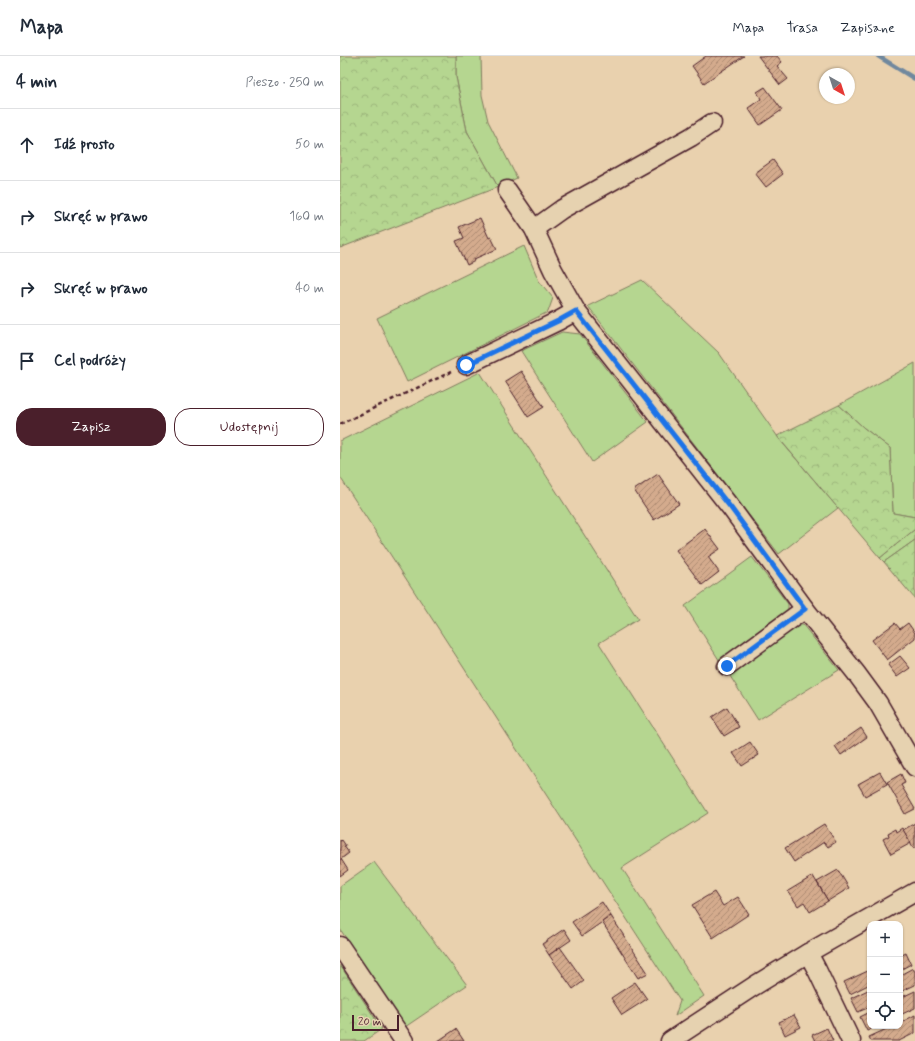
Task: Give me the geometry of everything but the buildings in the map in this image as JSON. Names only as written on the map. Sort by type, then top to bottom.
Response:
[{"type":"street","points":[[534,229],[562,209],[691,137],[712,123]]},
{"type":"street","points":[[507,190],[534,229],[553,270],[576,311],[731,508],[805,609],[856,673],[878,704],[915,767]]},
{"type":"street","points":[[466,365],[576,311]]},
{"type":"street","points":[[727,666],[805,609]]},
{"type":"street","points":[[670,1041],[754,986],[808,953],[915,892]]},
{"type":"street","points":[[340,946],[404,1041]]},
{"type":"street","points":[[808,953],[851,1041]]},
{"type":"path","points":[[340,424],[466,365]]},
{"type":"green space","points":[[340,56],[456,56],[456,77],[467,131],[498,187],[340,248]]},
{"type":"green space","points":[[456,56],[481,56],[482,95],[488,121],[517,178],[498,187],[467,131],[456,77]]},
{"type":"green space","points":[[524,246],[539,281],[553,298],[548,312],[407,382],[377,318]]},
{"type":"green space","points":[[642,280],[719,353],[780,440],[838,508],[779,554],[588,306]]},
{"type":"green space","points":[[562,332],[580,334],[648,422],[592,462],[521,351]]},
{"type":"green space","points":[[915,363],[915,517],[893,513],[890,448],[864,428],[839,405]]},
{"type":"green space","points":[[480,372],[638,619],[599,643],[708,813],[622,868],[704,996],[675,1016],[680,1001],[340,477],[340,441]]},
{"type":"green space","points":[[839,405],[864,428],[890,448],[893,513],[915,517],[915,529],[880,558],[777,436]]},
{"type":"green space","points":[[915,529],[915,540],[884,562],[880,558]]},
{"type":"green space","points":[[915,540],[915,599],[884,562]]},
{"type":"green space","points":[[752,557],[788,604],[788,615],[721,663],[685,606]]},
{"type":"green space","points":[[794,624],[803,625],[839,670],[758,720],[728,673]]},
{"type":"green space","points":[[374,862],[467,985],[405,1027],[340,929],[340,886]]},
{"type":"green space","points":[[340,965],[382,1029],[364,1041],[340,1041]]},
{"type":"waterway","points":[[878,56],[915,79]]},
{"type":"route","points":[[466,365],[576,311],[731,508],[805,609],[727,666]]}]
